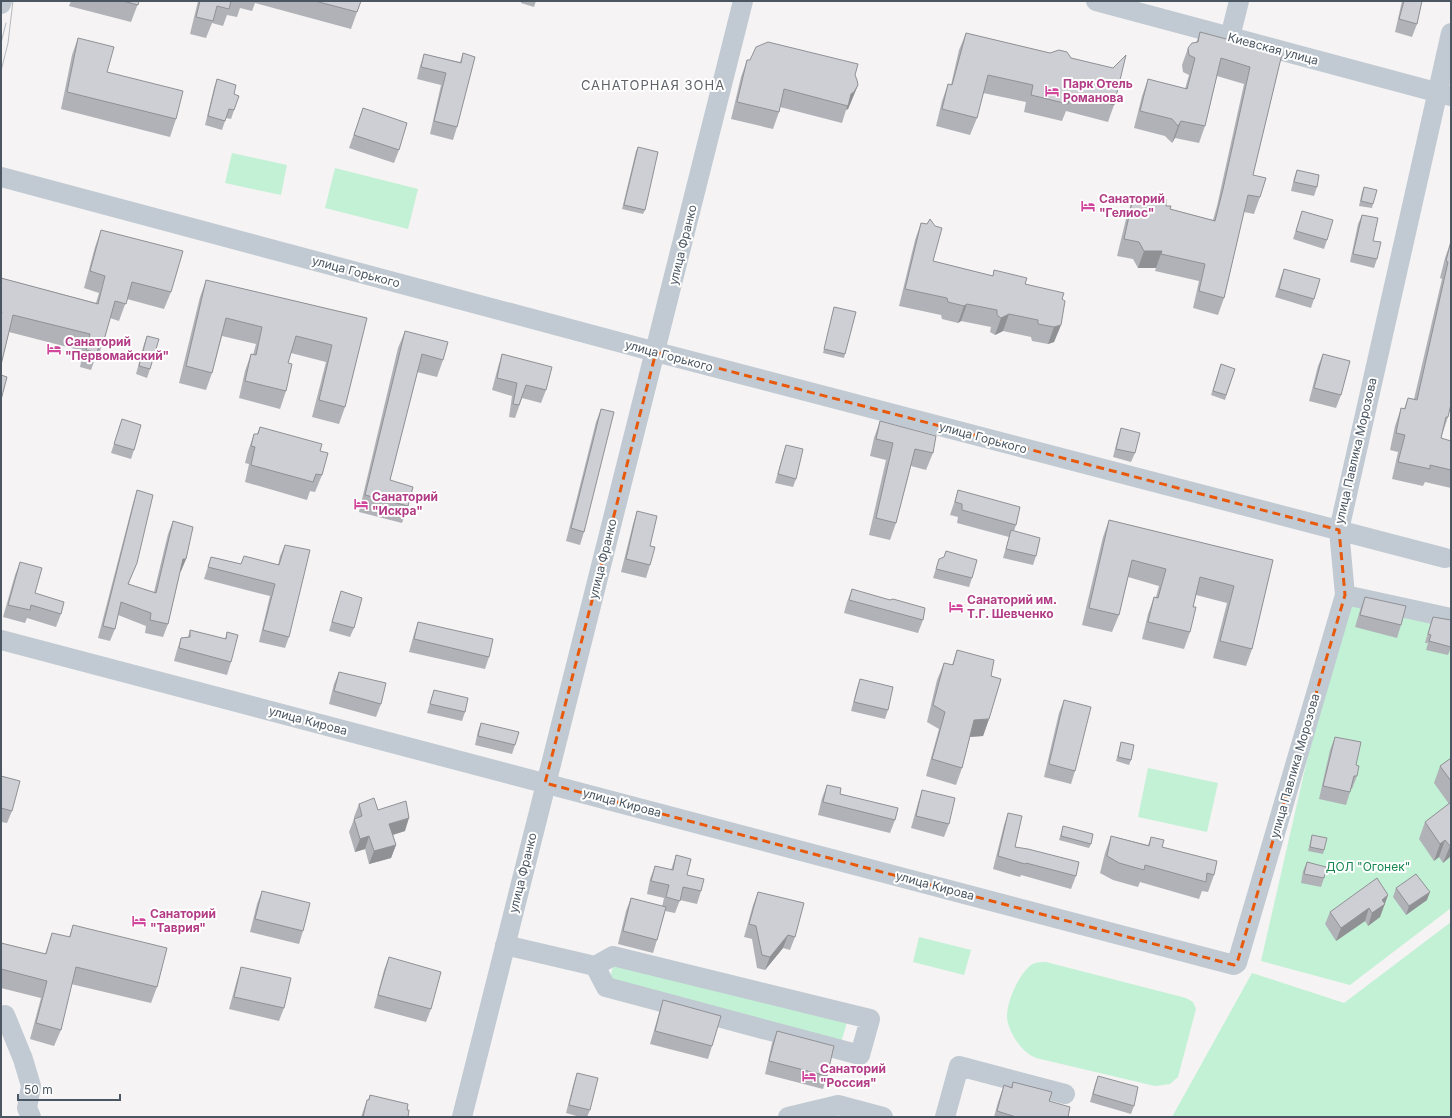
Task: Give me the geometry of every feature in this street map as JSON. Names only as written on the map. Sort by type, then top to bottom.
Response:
[{"type":"street","name":"улица Франко","points":[[462,1117],[545,783],[656,352],[743,1]]},
{"type":"street","name":"Киевская улица","points":[[1096,1],[1444,94]]},
{"type":"street","points":[[1230,37],[1239,1]]},
{"type":"street","name":"улица Павлика Морозова","points":[[1238,958],[1345,595],[1338,530],[1444,94],[1451,33]]},
{"type":"street","name":"улица Горького","points":[[1,177],[656,352],[1444,558]]},
{"type":"street","points":[[1345,595],[1451,618]]},
{"type":"street","name":"улица Кирова","points":[[1,640],[1230,964],[1234,965],[1237,963],[1238,958]]},
{"type":"street","points":[[505,945],[595,966],[613,956],[870,1020],[860,1055],[606,987],[595,966]]},
{"type":"street","points":[[5,1015],[23,1059],[31,1086],[27,1108],[31,1117]]},
{"type":"street","points":[[944,1117],[958,1066],[1065,1094]]},
{"type":"street","points":[[788,1117],[838,1105],[883,1117]]},
{"type":"highlighted area","points":[[656,352],[1339,530],[1345,595],[1237,963],[1234,965],[545,783]]},
{"type":"green space","points":[[232,153],[287,165],[281,195],[225,183]]},
{"type":"green space","points":[[335,168],[418,189],[408,229],[325,208]]},
{"type":"green space","name":"ДОЛ \"Огонек\"","points":[[1346,590],[1451,618],[1451,908],[1350,985],[1261,961]]},
{"type":"green space","points":[[1148,768],[1218,783],[1207,832],[1138,817]]},
{"type":"green space","points":[[1451,922],[1451,1117],[1172,1117],[1252,973],[1344,1003]]},
{"type":"green space","points":[[919,937],[971,950],[964,975],[913,962]]},
{"type":"green space","points":[[614,962],[847,1022],[841,1043],[609,983]]},
{"type":"green space","points":[[1046,962],[1186,998],[1193,1002],[1196,1009],[1178,1077],[1170,1084],[1155,1086],[1036,1058],[1026,1052],[1017,1042],[1008,1023],[1008,1008],[1013,991],[1026,969],[1034,963]]},
{"type":"building","points":[[123,1],[139,1],[138,5]]},
{"type":"building","points":[[200,1],[231,1],[229,9],[217,6],[213,21],[196,17]]},
{"type":"building","points":[[315,1],[361,1],[357,12]]},
{"type":"building","points":[[1404,1],[1422,1],[1417,24],[1399,19]]},
{"type":"building","points":[[1200,32],[1282,54],[1253,175],[1266,178],[1260,197],[1248,195],[1224,298],[1199,291],[1205,264],[1161,254],[1162,251],[1144,251],[1139,242],[1124,239],[1133,198],[1151,202],[1154,198],[1159,197],[1166,199],[1166,206],[1171,206],[1170,209],[1215,221],[1250,67],[1221,58],[1205,126],[1181,121],[1178,126],[1172,119],[1140,111],[1148,79],[1187,89],[1195,58],[1189,55],[1188,48],[1192,43],[1198,42]]},
{"type":"building","points":[[966,33],[1050,53],[1059,50],[1067,52],[1071,58],[1113,68],[1126,55],[1114,105],[1071,93],[1068,104],[1031,95],[1033,85],[988,75],[977,118],[942,109],[948,84],[952,85]]},
{"type":"building","points":[[78,38],[114,47],[107,72],[183,91],[176,119],[67,92]]},
{"type":"building","points":[[768,42],[858,64],[855,75],[858,85],[851,94],[848,106],[784,89],[779,112],[737,102],[747,60],[750,60],[756,47]]},
{"type":"building","points":[[463,53],[475,57],[457,127],[434,121],[446,73],[421,67],[424,54],[461,63]]},
{"type":"building","points":[[217,79],[236,85],[234,94],[239,96],[234,110],[229,109],[225,121],[208,116]]},
{"type":"building","points":[[363,108],[407,123],[399,150],[354,135]]},
{"type":"building","points":[[638,147],[658,152],[645,210],[624,205]]},
{"type":"building","points":[[1297,170],[1319,175],[1317,187],[1294,182]]},
{"type":"building","points":[[1364,187],[1377,190],[1373,204],[1361,201]]},
{"type":"building","points":[[1302,211],[1333,220],[1327,240],[1296,231]]},
{"type":"building","points":[[1362,215],[1378,218],[1373,241],[1381,242],[1377,259],[1353,254]]},
{"type":"building","points":[[930,219],[935,226],[942,228],[933,261],[993,276],[994,270],[1027,278],[1025,284],[1064,293],[1062,299],[1065,301],[1061,325],[1054,327],[1038,324],[1038,320],[1009,314],[1001,318],[997,315],[997,310],[967,304],[964,306],[948,302],[947,298],[905,289],[921,223],[927,224]]},
{"type":"building","points":[[101,230],[183,251],[171,292],[132,282],[126,304],[115,301],[104,340],[101,339],[97,353],[86,350],[90,334],[13,315],[1,365],[1,278],[98,304],[105,276],[90,271]]},
{"type":"building","points":[[1451,241],[1451,404],[1441,438],[1451,441],[1451,470],[1430,465],[1430,469],[1398,462],[1405,435],[1396,433],[1401,408],[1405,409],[1408,398],[1417,400],[1448,262],[1446,261]]},
{"type":"building","points":[[1284,269],[1320,279],[1314,299],[1279,289]]},
{"type":"building","points":[[206,280],[367,318],[345,407],[319,400],[332,345],[296,336],[288,363],[292,364],[286,391],[245,381],[251,354],[256,355],[262,327],[226,318],[212,373],[186,366]]},
{"type":"building","points":[[834,307],[856,312],[845,354],[824,349]]},
{"type":"building","points":[[405,331],[448,342],[443,360],[422,354],[390,480],[413,487],[408,506],[365,495]]},
{"type":"building","points":[[147,336],[159,339],[150,369],[139,366]]},
{"type":"building","points":[[502,354],[552,367],[546,390],[526,385],[519,405],[513,404],[517,383],[497,378]]},
{"type":"building","points":[[1323,354],[1350,361],[1341,395],[1314,388]]},
{"type":"building","points":[[1221,364],[1235,369],[1226,395],[1213,391]]},
{"type":"building","points":[[1,375],[7,377],[1,400]]},
{"type":"building","points":[[601,409],[614,412],[584,532],[571,528]]},
{"type":"building","points":[[122,419],[141,425],[134,450],[114,444]]},
{"type":"building","points":[[880,421],[936,436],[933,453],[915,449],[896,523],[876,518],[893,443],[876,439]]},
{"type":"building","points":[[260,427],[322,444],[320,451],[328,453],[322,475],[316,474],[313,482],[251,465],[255,447],[251,446],[254,434],[258,434]]},
{"type":"building","points":[[1121,428],[1140,433],[1135,453],[1116,449]]},
{"type":"building","points":[[786,445],[803,449],[796,479],[778,474]]},
{"type":"building","points":[[137,490],[153,495],[137,563],[128,584],[156,593],[173,521],[193,527],[186,559],[183,559],[168,624],[150,620],[151,613],[121,602],[115,629],[103,626]]},
{"type":"building","points":[[958,490],[1020,507],[1016,525],[962,510],[962,504],[955,502]]},
{"type":"building","points":[[637,511],[657,516],[650,546],[655,547],[650,565],[626,559]]},
{"type":"building","points":[[1109,520],[1273,560],[1252,649],[1220,641],[1234,586],[1200,577],[1193,607],[1196,607],[1190,632],[1148,622],[1154,597],[1158,598],[1166,569],[1132,560],[1119,615],[1089,608]]},
{"type":"building","points":[[1011,530],[1040,538],[1036,556],[1006,549]]},
{"type":"building","points":[[285,545],[310,550],[289,637],[263,630],[275,584],[208,567],[211,557],[241,564],[244,556],[279,565]]},
{"type":"building","points":[[946,551],[977,560],[972,578],[936,569],[939,559],[944,557]]},
{"type":"building","points":[[20,562],[42,568],[35,593],[64,602],[61,614],[31,605],[30,610],[8,605]]},
{"type":"building","points":[[852,589],[925,608],[923,620],[849,600]]},
{"type":"building","points":[[341,591],[362,598],[354,628],[332,622]]},
{"type":"building","points":[[1365,597],[1406,606],[1401,625],[1360,615]]},
{"type":"building","points":[[1433,617],[1451,620],[1451,647],[1429,641],[1431,635],[1428,634]]},
{"type":"building","points":[[418,622],[493,639],[489,657],[414,639]]},
{"type":"building","points":[[190,630],[226,639],[227,632],[238,635],[231,662],[179,648],[181,638],[190,637]]},
{"type":"building","points":[[957,650],[994,660],[991,676],[1001,679],[989,719],[974,720],[962,768],[932,759],[945,712],[933,705],[944,663],[953,665]]},
{"type":"building","points":[[339,672],[386,683],[381,704],[334,691]]},
{"type":"building","points":[[860,679],[893,687],[888,710],[854,702]]},
{"type":"building","points":[[434,690],[468,698],[465,712],[430,704]]},
{"type":"building","points":[[1064,700],[1091,707],[1075,771],[1049,764]]},
{"type":"building","points":[[481,723],[519,732],[515,745],[478,736]]},
{"type":"building","points":[[1335,737],[1361,742],[1356,765],[1359,766],[1357,776],[1354,776],[1350,792],[1323,786]]},
{"type":"building","points":[[1121,742],[1134,745],[1131,760],[1118,757]]},
{"type":"building","points":[[1451,758],[1451,781],[1440,766]]},
{"type":"building","points":[[1,776],[20,781],[12,811],[1,808]]},
{"type":"building","points":[[827,785],[841,788],[840,794],[898,808],[895,820],[823,802]]},
{"type":"building","points":[[922,790],[955,798],[949,824],[916,816]]},
{"type":"building","points":[[374,798],[378,810],[406,801],[409,818],[389,824],[396,845],[374,851],[369,836],[360,839],[354,819],[362,816],[359,804]]},
{"type":"building","points":[[1451,802],[1450,846],[1445,840],[1440,844],[1425,822]]},
{"type":"building","points":[[1008,813],[1022,816],[1015,847],[1079,862],[1076,876],[998,856]]},
{"type":"building","points":[[1063,826],[1093,834],[1091,844],[1061,836]]},
{"type":"building","points":[[1312,835],[1327,838],[1324,850],[1310,847]]},
{"type":"building","points":[[1111,836],[1149,846],[1151,837],[1164,840],[1162,847],[1217,861],[1214,875],[1207,873],[1206,882],[1145,865],[1144,870],[1119,863],[1107,856]]},
{"type":"building","points":[[676,855],[691,859],[687,875],[704,879],[701,891],[683,887],[680,901],[666,897],[669,885],[651,881],[655,866],[673,870]]},
{"type":"building","points":[[1307,862],[1326,867],[1324,878],[1304,874]]},
{"type":"building","points":[[1416,874],[1430,892],[1409,906],[1396,888]]},
{"type":"building","points":[[1377,878],[1388,895],[1382,900],[1385,904],[1372,913],[1369,908],[1341,928],[1330,912]]},
{"type":"building","points":[[262,891],[310,903],[303,931],[255,919]]},
{"type":"building","points":[[758,892],[804,903],[795,937],[788,935],[770,957],[762,955],[756,926],[749,924]]},
{"type":"building","points":[[631,898],[666,907],[657,940],[623,931]]},
{"type":"building","points":[[73,925],[167,948],[157,987],[76,967],[61,1030],[36,1023],[47,981],[1,969],[1,943],[46,954],[52,933],[70,937]]},
{"type":"building","points":[[389,957],[441,972],[431,1009],[378,995]]},
{"type":"building","points":[[241,967],[291,978],[284,1008],[234,997]]},
{"type":"building","points":[[663,1000],[721,1016],[712,1046],[655,1031]]},
{"type":"building","points":[[777,1031],[834,1046],[827,1076],[769,1061]]},
{"type":"building","points":[[577,1073],[598,1078],[590,1110],[569,1105]]},
{"type":"building","points":[[1098,1076],[1138,1087],[1134,1106],[1093,1094]]},
{"type":"building","points":[[1013,1082],[1052,1092],[1049,1101],[1070,1107],[1068,1117],[1016,1117],[997,1111],[1004,1085],[1012,1088]]},
{"type":"building","points":[[370,1095],[408,1104],[408,1117],[363,1117],[367,1100],[369,1100]]},
{"type":"tram line","points":[[1,71],[8,43],[13,1]]},
{"type":"tram line","points":[[1,43],[6,23]]},
{"type":"place","name":"Парк Отель Романова","points":[[1052,91]]},
{"type":"place","name":"Санаторий \"Гелиос\"","points":[[1088,206]]},
{"type":"place","name":"Санаторий \"Первомайский\"","points":[[54,349]]},
{"type":"place","name":"Санаторий \"Искра\"","points":[[361,504]]},
{"type":"place","name":"Санаторий им. Т.Г. Шевченко","points":[[956,607]]},
{"type":"place","name":"Санаторий \"Таврия\"","points":[[139,921]]},
{"type":"place","name":"Санаторий \"Россия\"","points":[[809,1076]]},
{"type":"district","name":"САНАТОРНАЯ ЗОНА","points":[[653,85]]}]
